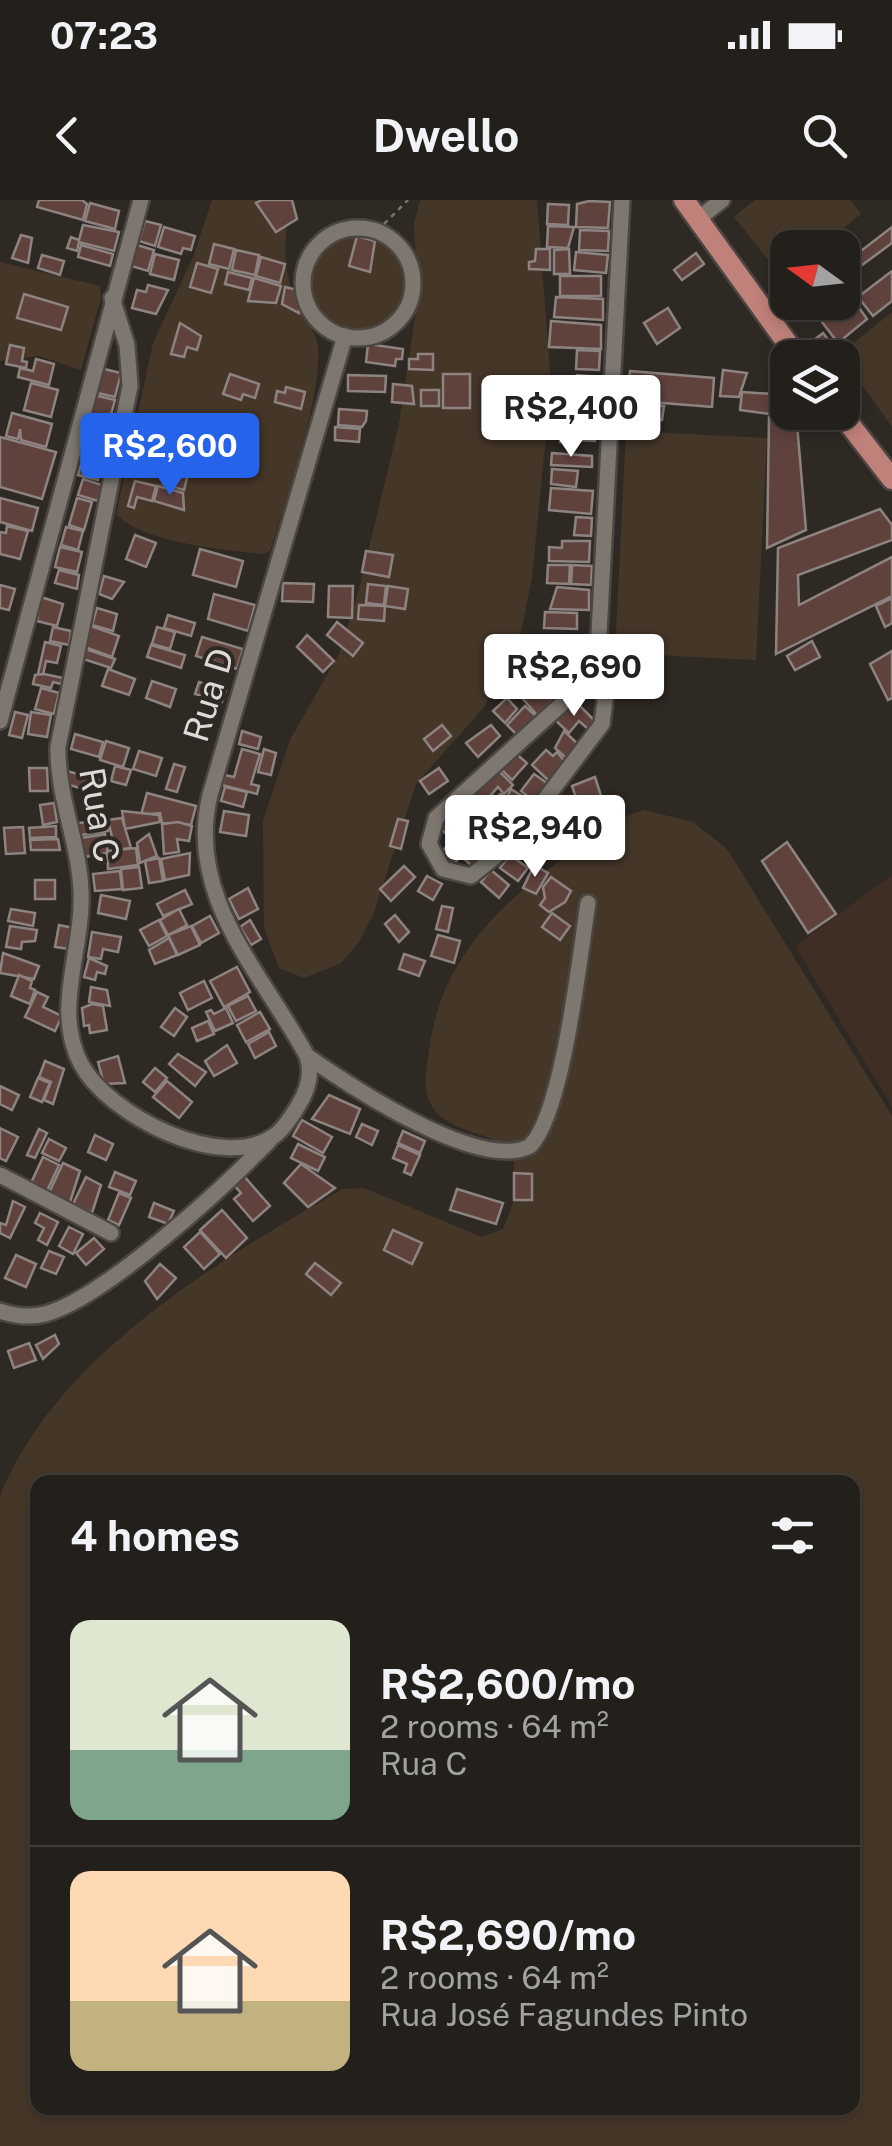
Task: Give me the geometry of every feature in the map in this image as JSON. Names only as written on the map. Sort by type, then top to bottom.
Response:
[{"type":"main road","points":[[684,200],[785,340]]},
{"type":"main road","points":[[854,430],[892,479]]},
{"type":"street","points":[[0,721],[141,200]]},
{"type":"street","points":[[598,653],[575,692],[436,818],[428,844],[450,874],[472,876],[504,852],[594,738],[605,712],[598,653],[622,200]]},
{"type":"street","points":[[698,219],[722,200]]},
{"type":"street","points":[[357,228],[377,231],[394,241],[406,256],[411,294],[400,318],[384,330],[366,337],[344,336],[323,325],[310,310],[304,291],[306,264],[332,234],[357,228]]},
{"type":"street","name":"Rua C","points":[[112,298],[130,370],[128,405],[58,747],[58,773],[82,892],[69,1030],[84,1070],[118,1108],[168,1133],[230,1146],[274,1136]]},
{"type":"street","name":"Rua D","points":[[344,336],[204,827],[204,857],[213,892],[307,1056],[345,1082],[477,1148],[510,1153],[530,1146],[546,1120],[557,1079],[588,903]]},
{"type":"street","name":"Rua D","points":[[294,1113],[308,1086],[307,1056]]},
{"type":"street","points":[[0,1311],[40,1316],[76,1300],[231,1180],[320,1084],[345,1082]]},
{"type":"street","points":[[230,1146],[238,1156],[231,1180]]},
{"type":"street","points":[[0,1175],[111,1234]]},
{"type":"path","points":[[377,231],[408,200]]},
{"type":"shaded area","points":[[212,200],[293,200],[287,227],[286,266],[298,306],[318,347],[318,368],[302,449],[270,551],[263,554],[164,538],[128,524],[116,514],[153,343],[194,255]]},
{"type":"shaded area","points":[[420,200],[537,200],[551,385],[532,578],[519,641],[484,707],[416,784],[373,915],[359,942],[341,963],[304,978],[279,968],[264,928],[263,821],[290,740],[339,654],[359,589],[399,424],[418,298],[414,224]]},
{"type":"shaded area","points":[[755,200],[850,200],[861,214],[841,230],[770,230],[770,262],[734,217]]},
{"type":"shaded area","points":[[358,229],[379,233],[396,245],[408,262],[412,283],[408,304],[396,321],[379,333],[358,337],[337,333],[320,321],[308,304],[304,283],[308,262],[320,245],[337,233]]},
{"type":"shaded area","points":[[0,262],[100,286],[101,298],[81,370],[39,356],[0,361]]},
{"type":"shaded area","points":[[892,312],[892,427],[860,382],[857,340]]},
{"type":"shaded area","points":[[626,431],[767,438],[756,660],[615,653]]},
{"type":"shaded area","points":[[644,810],[693,822],[727,849],[892,1116],[892,2146],[0,2146],[0,1496],[26,1445],[60,1399],[100,1356],[194,1281],[342,1189],[364,1188],[482,1237],[503,1229],[513,1204],[514,1152],[446,1120],[430,1103],[426,1077],[435,1019],[459,964],[495,917],[540,876],[623,819]]},
{"type":"shaded area","points":[[892,875],[892,1107],[795,946]]},
{"type":"building","points":[[39,200],[82,200],[87,204],[83,220],[37,207]]},
{"type":"building","points":[[292,200],[297,219],[276,232],[256,203]]},
{"type":"building","points":[[610,202],[608,228],[576,227],[577,204]]},
{"type":"building","points":[[90,203],[119,211],[115,229],[85,221]]},
{"type":"building","points":[[548,204],[569,205],[568,225],[547,224]]},
{"type":"building","points":[[145,221],[161,225],[155,246],[139,241]]},
{"type":"building","points":[[83,225],[119,232],[114,251],[79,242],[77,251],[67,248],[71,237],[79,240]]},
{"type":"building","points":[[548,226],[574,227],[568,248],[547,247]]},
{"type":"building","points":[[164,227],[195,236],[191,250],[183,248],[181,254],[158,247]]},
{"type":"building","points":[[892,227],[892,243],[860,267],[860,252]]},
{"type":"building","points":[[580,230],[609,231],[608,251],[579,250]]},
{"type":"building","points":[[21,235],[32,238],[28,263],[12,258]]},
{"type":"building","points":[[357,236],[375,241],[370,272],[349,266]]},
{"type":"building","points":[[214,244],[234,249],[229,269],[209,264]]},
{"type":"building","points":[[81,245],[113,254],[110,266],[78,257]]},
{"type":"building","points":[[137,245],[154,250],[148,271],[131,266]]},
{"type":"building","points":[[536,249],[550,249],[550,270],[529,269],[529,262],[535,261]]},
{"type":"building","points":[[569,249],[570,274],[554,274],[554,250]]},
{"type":"building","points":[[236,250],[259,255],[255,275],[232,270]]},
{"type":"building","points":[[576,252],[608,255],[606,273],[574,270]]},
{"type":"building","points":[[696,253],[704,264],[682,280],[674,270]]},
{"type":"building","points":[[155,254],[179,260],[174,280],[150,274]]},
{"type":"building","points":[[42,255],[64,261],[60,275],[38,268]]},
{"type":"building","points":[[261,257],[285,264],[280,283],[256,276]]},
{"type":"building","points":[[197,263],[218,269],[211,293],[190,287]]},
{"type":"building","points":[[892,271],[892,301],[873,316],[860,295]]},
{"type":"building","points":[[228,272],[252,278],[249,290],[225,284]]},
{"type":"building","points":[[560,276],[601,276],[601,296],[560,296]]},
{"type":"building","points":[[254,278],[281,286],[276,303],[248,301]]},
{"type":"building","points":[[148,285],[168,290],[156,314],[132,308],[137,290],[146,292]]},
{"type":"building","points":[[285,287],[298,290],[302,297],[299,313],[282,304]]},
{"type":"building","points":[[24,294],[68,307],[61,330],[17,318]]},
{"type":"building","points":[[556,297],[603,299],[603,320],[554,317]]},
{"type":"building","points":[[668,308],[680,328],[657,344],[644,323]]},
{"type":"building","points":[[860,309],[867,319],[842,340],[836,340],[822,322],[860,320]]},
{"type":"building","points":[[551,321],[601,325],[601,349],[549,347]]},
{"type":"building","points":[[180,323],[201,336],[197,350],[187,347],[184,357],[171,354]]},
{"type":"building","points":[[368,344],[403,349],[402,359],[396,359],[395,366],[366,362]]},
{"type":"building","points":[[10,345],[24,348],[22,361],[27,362],[26,368],[6,364]]},
{"type":"building","points":[[577,350],[600,351],[599,370],[576,369]]},
{"type":"building","points":[[418,354],[433,354],[433,370],[409,369],[409,359],[418,359]]},
{"type":"building","points":[[36,359],[54,364],[49,385],[18,377],[20,368],[33,371]]},
{"type":"building","points":[[100,368],[121,373],[115,397],[93,392]]},
{"type":"building","points":[[723,370],[747,373],[739,397],[720,396]]},
{"type":"building","points":[[630,371],[714,378],[712,407],[626,400]]},
{"type":"building","points":[[230,374],[259,384],[255,398],[243,394],[241,400],[223,394]]},
{"type":"building","points":[[443,374],[470,374],[470,408],[443,408]]},
{"type":"building","points":[[348,375],[386,376],[385,392],[348,391]]},
{"type":"building","points":[[577,375],[598,377],[595,416],[563,413],[564,393],[575,394]]},
{"type":"building","points":[[31,383],[58,390],[51,417],[24,410]]},
{"type":"building","points":[[393,384],[412,386],[414,404],[392,402]]},
{"type":"building","points":[[286,387],[305,392],[301,409],[275,402],[277,391],[285,393]]},
{"type":"building","points":[[421,390],[439,390],[439,406],[421,406]]},
{"type":"building","points":[[742,392],[770,394],[770,414],[740,410]]},
{"type":"building","points":[[94,395],[115,400],[109,422],[88,417]]},
{"type":"building","points":[[628,403],[664,406],[662,420],[627,418]]},
{"type":"building","points":[[339,409],[367,411],[366,421],[362,427],[338,425]]},
{"type":"building","points":[[12,413],[52,424],[46,447],[21,440],[20,429],[18,439],[6,436]]},
{"type":"building","points":[[769,417],[770,430],[798,430],[806,530],[767,548]]},
{"type":"building","points":[[555,418],[577,418],[575,443],[560,442],[561,430],[554,429]]},
{"type":"building","points":[[93,419],[109,424],[104,458],[84,453]]},
{"type":"building","points":[[579,421],[596,422],[595,441],[578,440]]},
{"type":"building","points":[[335,427],[360,429],[359,442],[335,440]]},
{"type":"building","points":[[0,437],[56,452],[42,499],[0,487]]},
{"type":"building","points":[[148,448],[163,453],[158,469],[143,464]]},
{"type":"building","points":[[552,453],[592,456],[592,467],[551,465]]},
{"type":"building","points":[[83,456],[103,461],[98,480],[78,475]]},
{"type":"building","points":[[167,468],[188,474],[184,490],[163,484]]},
{"type":"building","points":[[552,469],[578,471],[576,487],[551,484]]},
{"type":"building","points":[[83,479],[102,485],[98,501],[78,495]]},
{"type":"building","points":[[135,481],[156,486],[152,501],[137,497],[134,508],[128,506]]},
{"type":"building","points":[[158,486],[183,493],[184,510],[154,501]]},
{"type":"building","points":[[551,488],[593,491],[591,514],[549,510]]},
{"type":"building","points":[[0,498],[38,508],[32,531],[0,522]]},
{"type":"building","points":[[77,498],[92,502],[84,530],[69,525]]},
{"type":"building","points":[[880,509],[892,525],[892,540],[798,575],[799,605],[892,557],[892,596],[776,654],[778,548]]},
{"type":"building","points":[[576,517],[592,518],[591,536],[574,535]]},
{"type":"building","points":[[7,526],[28,531],[20,559],[0,554],[0,532],[6,533]]},
{"type":"building","points":[[66,527],[83,531],[78,550],[61,545]]},
{"type":"building","points":[[135,535],[156,543],[146,567],[126,559]]},
{"type":"building","points":[[562,541],[590,541],[589,562],[549,561],[549,547],[562,548]]},
{"type":"building","points":[[60,547],[82,552],[77,572],[55,567]]},
{"type":"building","points":[[200,549],[243,561],[236,587],[193,575]]},
{"type":"building","points":[[366,551],[393,555],[389,577],[362,572]]},
{"type":"building","points":[[548,565],[570,565],[569,584],[547,583]]},
{"type":"building","points":[[572,565],[592,566],[591,585],[571,584]]},
{"type":"building","points":[[59,570],[79,575],[77,589],[55,583]]},
{"type":"building","points":[[104,576],[124,582],[112,599],[99,594]]},
{"type":"building","points":[[283,583],[314,584],[313,602],[282,601]]},
{"type":"building","points":[[368,584],[386,586],[384,605],[366,603]]},
{"type":"building","points":[[0,585],[15,589],[9,610],[0,608]]},
{"type":"building","points":[[329,586],[353,586],[352,618],[328,617]]},
{"type":"building","points":[[388,586],[408,589],[405,609],[385,606]]},
{"type":"building","points":[[557,587],[589,590],[589,610],[550,609]]},
{"type":"building","points":[[214,594],[255,605],[248,631],[208,619]]},
{"type":"building","points":[[41,597],[63,604],[57,626],[37,621]]},
{"type":"building","points":[[892,598],[892,623],[885,627],[876,606]]},
{"type":"building","points":[[359,605],[385,606],[384,621],[358,619]]},
{"type":"building","points":[[97,608],[117,614],[113,631],[92,625]]},
{"type":"building","points":[[545,612],[577,613],[577,629],[544,628]]},
{"type":"building","points":[[168,615],[195,623],[191,636],[164,628]]},
{"type":"building","points":[[337,622],[363,643],[353,656],[327,635]]},
{"type":"building","points":[[91,626],[119,636],[112,657],[85,647]]},
{"type":"building","points":[[53,627],[71,631],[69,645],[50,641]]},
{"type":"building","points":[[157,627],[175,632],[170,649],[152,644]]},
{"type":"building","points":[[307,635],[334,661],[323,672],[297,647]]},
{"type":"building","points":[[202,637],[243,649],[237,669],[196,656]]},
{"type":"building","points":[[575,641],[588,643],[584,660],[567,657]]},
{"type":"building","points":[[812,641],[820,657],[795,670],[787,656]]},
{"type":"building","points":[[45,642],[61,646],[57,663],[46,661],[43,675],[38,674]]},
{"type":"building","points":[[562,644],[562,658],[527,658],[527,645]]},
{"type":"building","points":[[151,645],[185,655],[181,668],[147,657]]},
{"type":"building","points":[[86,649],[115,659],[111,668],[83,659]]},
{"type":"building","points":[[892,651],[892,698],[888,700],[870,664]]},
{"type":"building","points":[[542,661],[548,678],[538,683],[531,671],[522,673],[519,662]]},
{"type":"building","points":[[547,661],[575,661],[570,684],[559,698],[546,685],[551,679]]},
{"type":"building","points":[[108,669],[135,679],[129,695],[102,686]]},
{"type":"building","points":[[35,675],[63,678],[61,684],[53,682],[51,688],[33,684]]},
{"type":"building","points":[[152,681],[176,689],[170,707],[146,698]]},
{"type":"building","points":[[199,682],[226,690],[222,702],[195,694]]},
{"type":"building","points":[[523,682],[536,695],[545,686],[555,698],[537,715],[516,691]]},
{"type":"building","points":[[41,688],[59,693],[54,714],[35,709]]},
{"type":"building","points":[[507,698],[517,709],[505,723],[493,711]]},
{"type":"building","points":[[579,705],[595,721],[588,729],[579,721],[569,733],[554,719],[567,706],[572,712]]},
{"type":"building","points":[[525,706],[536,716],[518,736],[507,725]]},
{"type":"building","points":[[15,712],[28,715],[22,738],[9,735]]},
{"type":"building","points":[[31,712],[51,715],[47,737],[28,734]]},
{"type":"building","points":[[442,725],[451,736],[433,751],[424,739]]},
{"type":"building","points":[[491,725],[500,736],[478,757],[466,743]]},
{"type":"building","points":[[242,731],[261,737],[258,749],[239,744]]},
{"type":"building","points":[[564,731],[578,744],[566,758],[555,748]]},
{"type":"building","points":[[75,734],[103,742],[99,757],[71,749]]},
{"type":"building","points":[[106,741],[129,748],[123,767],[100,760]]},
{"type":"building","points":[[242,749],[260,754],[251,784],[259,786],[257,794],[222,785],[225,775],[234,777]]},
{"type":"building","points":[[264,749],[276,753],[271,775],[258,772]]},
{"type":"building","points":[[546,750],[553,756],[557,752],[567,764],[549,781],[532,765]]},
{"type":"building","points":[[139,751],[162,758],[156,776],[133,769]]},
{"type":"building","points":[[513,751],[527,763],[512,780],[498,766]]},
{"type":"building","points":[[174,764],[185,767],[177,792],[166,789]]},
{"type":"building","points":[[115,766],[131,770],[126,785],[111,781]]},
{"type":"building","points":[[29,768],[47,768],[48,791],[30,791]]},
{"type":"building","points":[[439,768],[448,781],[429,794],[420,781]]},
{"type":"building","points":[[496,768],[513,785],[504,794],[498,787],[491,795],[496,800],[486,811],[469,794]]},
{"type":"building","points":[[67,771],[102,781],[99,794],[63,783]]},
{"type":"building","points":[[534,774],[547,783],[534,801],[521,791]]},
{"type":"building","points":[[595,777],[602,799],[581,812],[572,786]]},
{"type":"building","points":[[225,787],[247,792],[243,807],[221,801]]},
{"type":"building","points":[[511,789],[531,802],[514,829],[489,811],[500,794],[507,797]]},
{"type":"building","points":[[147,793],[196,806],[191,825],[162,823],[160,813],[141,815]]},
{"type":"building","points":[[463,797],[479,812],[461,838],[454,831],[449,836],[437,826]]},
{"type":"building","points":[[553,798],[567,814],[553,825],[540,809]]},
{"type":"building","points":[[54,803],[57,822],[43,825],[40,805]]},
{"type":"building","points":[[122,811],[159,815],[160,822],[125,829]]},
{"type":"building","points":[[224,811],[249,815],[246,836],[220,832]]},
{"type":"building","points":[[483,814],[504,836],[493,848],[472,823]]},
{"type":"building","points":[[122,818],[131,848],[115,850],[108,820]]},
{"type":"building","points":[[106,819],[108,831],[74,836],[72,824]]},
{"type":"building","points":[[398,819],[408,821],[401,849],[390,846]]},
{"type":"building","points":[[178,822],[192,826],[189,841],[177,839],[179,852],[164,854],[162,824]]},
{"type":"building","points":[[56,826],[56,837],[30,838],[29,828]]},
{"type":"building","points":[[23,827],[25,853],[6,854],[4,828]]},
{"type":"building","points":[[473,830],[490,847],[480,859],[462,840]]},
{"type":"building","points":[[105,834],[108,853],[84,857],[81,838]]},
{"type":"building","points":[[149,834],[157,856],[140,863],[137,843]]},
{"type":"building","points":[[454,837],[478,860],[473,867],[461,856],[453,865],[440,854]]},
{"type":"building","points":[[58,839],[60,850],[31,850],[30,840]]},
{"type":"building","points":[[527,839],[537,849],[542,843],[549,848],[537,863],[519,850]]},
{"type":"building","points":[[787,842],[836,914],[808,933],[762,861]]},
{"type":"building","points":[[136,848],[138,865],[108,869],[107,851]]},
{"type":"building","points":[[190,853],[189,875],[165,880],[161,859]]},
{"type":"building","points":[[510,855],[528,868],[518,881],[500,868]]},
{"type":"building","points":[[159,858],[163,881],[149,883],[145,861]]},
{"type":"building","points":[[534,865],[548,873],[536,894],[523,888]]},
{"type":"building","points":[[404,866],[415,877],[391,901],[380,889]]},
{"type":"building","points":[[139,867],[142,888],[123,890],[121,869]]},
{"type":"building","points":[[491,870],[509,885],[499,898],[481,882]]},
{"type":"building","points":[[120,871],[122,889],[95,891],[93,874]]},
{"type":"building","points":[[427,876],[442,884],[433,900],[418,891]]},
{"type":"building","points":[[551,877],[571,891],[565,902],[549,912],[540,905],[545,898],[543,887]]},
{"type":"building","points":[[35,880],[55,880],[55,899],[35,899]]},
{"type":"building","points":[[248,888],[258,909],[239,919],[229,899]]},
{"type":"building","points":[[185,890],[192,904],[163,916],[157,904]]},
{"type":"building","points":[[101,895],[130,901],[126,919],[98,913]]},
{"type":"building","points":[[442,906],[453,908],[448,932],[436,929]]},
{"type":"building","points":[[11,909],[35,913],[33,926],[8,921]]},
{"type":"building","points":[[179,909],[187,925],[168,935],[160,920]]},
{"type":"building","points":[[552,913],[570,926],[560,940],[542,927]]},
{"type":"building","points":[[395,915],[409,932],[399,942],[385,924]]},
{"type":"building","points":[[210,916],[219,933],[201,943],[192,926]]},
{"type":"building","points":[[159,920],[167,936],[149,946],[140,930]]},
{"type":"building","points":[[250,920],[261,939],[251,945],[240,927]]},
{"type":"building","points":[[59,925],[73,928],[70,949],[55,947]]},
{"type":"building","points":[[10,926],[37,930],[35,941],[22,942],[21,949],[6,947]]},
{"type":"building","points":[[191,926],[200,945],[178,955],[168,935]]},
{"type":"building","points":[[92,932],[121,937],[118,952],[103,949],[101,959],[88,957]]},
{"type":"building","points":[[438,935],[460,941],[454,963],[431,956]]},
{"type":"building","points":[[169,938],[177,955],[155,964],[149,950]]},
{"type":"building","points":[[3,953],[39,966],[34,979],[0,973]]},
{"type":"building","points":[[404,954],[425,961],[419,976],[399,969]]},
{"type":"building","points":[[89,958],[107,966],[105,974],[97,972],[95,980],[84,977]]},
{"type":"building","points":[[237,967],[250,992],[224,1007],[210,981]]},
{"type":"building","points":[[19,975],[32,981],[30,988],[35,990],[30,1004],[11,996]]},
{"type":"building","points":[[204,981],[212,998],[188,1010],[180,993]]},
{"type":"building","points":[[91,987],[107,990],[110,1006],[89,1002]]},
{"type":"building","points":[[37,992],[48,997],[43,1007],[62,1016],[55,1031],[25,1017]]},
{"type":"building","points":[[248,996],[256,1011],[236,1021],[228,1006]]},
{"type":"building","points":[[92,1004],[103,1006],[107,1030],[90,1033],[89,1025],[84,1026],[82,1008]]},
{"type":"building","points":[[175,1008],[187,1017],[174,1036],[161,1027]]},
{"type":"building","points":[[226,1008],[233,1023],[215,1031],[206,1012],[211,1010],[214,1014]]},
{"type":"building","points":[[260,1012],[270,1029],[246,1042],[237,1025]]},
{"type":"building","points":[[208,1021],[214,1034],[197,1041],[192,1028]]},
{"type":"building","points":[[269,1032],[276,1046],[255,1058],[248,1044]]},
{"type":"building","points":[[227,1045],[237,1063],[214,1076],[205,1061]]},
{"type":"building","points":[[178,1054],[206,1072],[195,1086],[169,1064]]},
{"type":"building","points":[[118,1056],[125,1083],[104,1084],[98,1062]]},
{"type":"building","points":[[45,1061],[64,1069],[53,1104],[44,1100],[51,1082],[39,1077]]},
{"type":"building","points":[[155,1068],[167,1078],[155,1092],[143,1082]]},
{"type":"building","points":[[38,1078],[50,1083],[42,1102],[30,1097]]},
{"type":"building","points":[[167,1081],[192,1102],[179,1118],[153,1097]]},
{"type":"building","points":[[0,1086],[19,1095],[12,1110],[0,1104]]},
{"type":"building","points":[[329,1095],[360,1109],[350,1134],[312,1119]]},
{"type":"building","points":[[302,1120],[332,1137],[323,1153],[293,1136]]},
{"type":"building","points":[[362,1124],[378,1131],[372,1145],[356,1137]]},
{"type":"building","points":[[0,1128],[18,1137],[6,1161],[0,1158]]},
{"type":"building","points":[[39,1129],[47,1133],[35,1158],[27,1155]]},
{"type":"building","points":[[403,1131],[425,1141],[420,1153],[398,1143]]},
{"type":"building","points":[[95,1135],[113,1144],[106,1160],[88,1152]]},
{"type":"building","points":[[49,1139],[66,1148],[59,1161],[42,1153]]},
{"type":"building","points":[[298,1144],[325,1157],[318,1171],[291,1158]]},
{"type":"building","points":[[398,1145],[420,1155],[411,1175],[404,1172],[407,1164],[393,1158]]},
{"type":"building","points":[[43,1157],[59,1165],[47,1191],[31,1183]]},
{"type":"building","points":[[63,1163],[80,1171],[70,1202],[49,1193]]},
{"type":"building","points":[[301,1164],[335,1188],[308,1207],[284,1183]]},
{"type":"building","points":[[115,1172],[136,1181],[130,1195],[109,1187]]},
{"type":"building","points":[[514,1173],[532,1174],[532,1200],[514,1200]]},
{"type":"building","points":[[244,1176],[270,1206],[253,1221],[234,1199],[241,1193],[234,1185]]},
{"type":"building","points":[[86,1177],[101,1185],[92,1213],[73,1204]]},
{"type":"building","points":[[457,1189],[503,1203],[496,1224],[450,1210]]},
{"type":"building","points":[[119,1193],[131,1198],[119,1225],[108,1220]]},
{"type":"building","points":[[13,1201],[25,1207],[10,1238],[0,1233],[0,1223],[6,1225]]},
{"type":"building","points":[[154,1203],[174,1211],[168,1224],[149,1217]]},
{"type":"building","points":[[222,1210],[247,1238],[226,1258],[200,1230]]},
{"type":"building","points":[[40,1213],[58,1222],[47,1245],[38,1240],[44,1228],[35,1223]]},
{"type":"building","points":[[69,1227],[83,1234],[73,1254],[59,1246]]},
{"type":"building","points":[[393,1230],[422,1243],[412,1264],[384,1250]]},
{"type":"building","points":[[200,1232],[220,1254],[204,1269],[184,1247]]},
{"type":"building","points":[[94,1238],[104,1249],[86,1265],[76,1253]]},
{"type":"building","points":[[49,1251],[64,1257],[56,1274],[41,1268]]},
{"type":"building","points":[[16,1255],[36,1264],[26,1287],[5,1278]]},
{"type":"building","points":[[315,1263],[341,1283],[331,1295],[306,1274]]},
{"type":"building","points":[[160,1264],[176,1278],[157,1299],[145,1281]]},
{"type":"building","points":[[55,1335],[59,1344],[43,1359],[36,1345]]},
{"type":"building","points":[[29,1343],[36,1360],[14,1368],[8,1351]]}]
